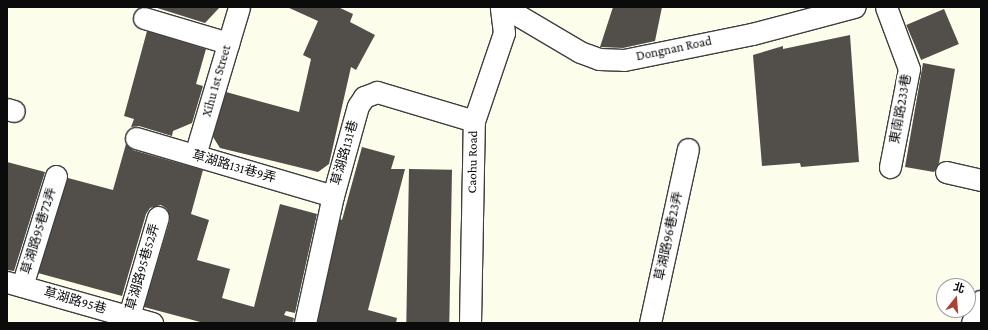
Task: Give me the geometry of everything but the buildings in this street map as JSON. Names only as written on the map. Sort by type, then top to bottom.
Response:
[{"type":"street","name":"Xihu 1st Street","points":[[195,155],[239,7]]},
{"type":"street","name":"Dongnan Road","points":[[502,7],[580,52],[599,59],[617,60],[752,34],[854,7]]},
{"type":"street","name":"Caohu Road","points":[[470,323],[474,121],[504,33],[502,7]]},
{"type":"street","name":"東南路233巷","points":[[886,7],[908,69],[890,167]]},
{"type":"street","points":[[144,18],[228,43]]},
{"type":"street","name":"草湖路131巷","points":[[305,323],[333,196],[358,106],[364,97],[377,92],[474,121]]},
{"type":"street","name":"草湖路131巷9弄","points":[[136,138],[333,196]]},
{"type":"street","name":"草湖路96巷23弄","points":[[650,323],[688,149]]},
{"type":"street","points":[[946,172],[981,180]]},
{"type":"street","name":"草湖路95巷72弄","points":[[15,284],[56,176]]},
{"type":"street","name":"草湖路95巷52弄","points":[[129,316],[158,217]]},
{"type":"street","name":"草湖路95巷","points":[[15,284],[152,323]]},
{"type":"street","points":[[972,323],[981,301]]}]
